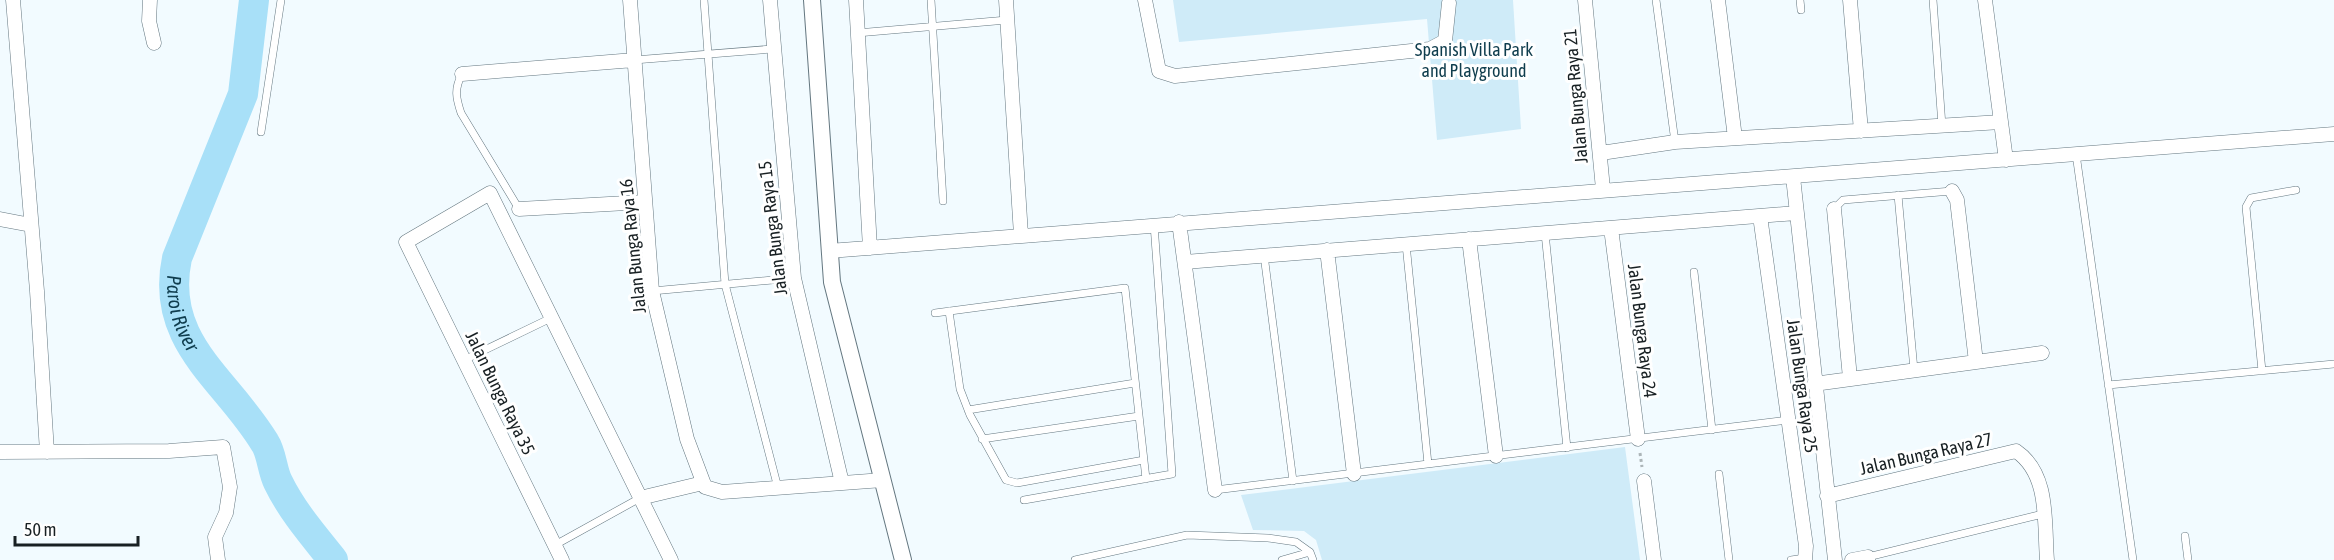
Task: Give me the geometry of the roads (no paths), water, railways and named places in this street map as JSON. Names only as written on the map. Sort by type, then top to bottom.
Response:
[{"type":"street","points":[[13,0],[46,452]]},
{"type":"street","points":[[150,0],[149,21],[154,43]]},
{"type":"street","name":"Jalan Bunga Raya 16","points":[[630,0],[652,291],[687,439],[703,483]]},
{"type":"street","name":"Jalan Bunga Raya 15","points":[[770,0],[772,49],[794,278],[842,483]]},
{"type":"street","points":[[812,0],[832,282],[903,560]]},
{"type":"street","points":[[856,0],[870,248]]},
{"type":"street","points":[[1006,0],[1021,235]]},
{"type":"street","points":[[1144,0],[1159,71],[1175,75],[1430,49],[1445,41],[1449,3]]},
{"type":"street","name":"Jalan Bunga Raya 21","points":[[1585,0],[1603,189]]},
{"type":"street","points":[[1718,0],[1735,138]]},
{"type":"street","points":[[1850,0],[1862,131]]},
{"type":"street","points":[[1985,0],[2006,159]]},
{"type":"street","points":[[462,74],[634,60]]},
{"type":"street","points":[[1600,153],[1675,142],[2001,122]]},
{"type":"street","points":[[830,251],[1603,189],[1793,177],[2334,134]]},
{"type":"street","points":[[1793,177],[1834,560]]},
{"type":"street","points":[[1953,191],[1957,200],[1976,362]]},
{"type":"street","name":"Jalan Bunga Raya 35","points":[[551,318],[490,193],[406,242],[562,560]]},
{"type":"street","points":[[519,209],[645,202]]},
{"type":"street","points":[[1834,210],[1850,378]]},
{"type":"street","points":[[1185,262],[1796,213]]},
{"type":"street","name":"Jalan Bunga Raya 25","points":[[1760,216],[1805,559]]},
{"type":"street","points":[[0,219],[31,225]]},
{"type":"street","points":[[1179,222],[1215,490]]},
{"type":"street","name":"Jalan Bunga Raya 24","points":[[1611,228],[1638,439]]},
{"type":"street","points":[[1469,239],[1496,456]]},
{"type":"street","points":[[1327,250],[1354,474]]},
{"type":"street","points":[[551,318],[671,560]]},
{"type":"street","points":[[1814,384],[2042,353]]},
{"type":"street","points":[[0,452],[169,451],[223,447],[230,487],[226,513],[214,537],[218,560]]},
{"type":"street","name":"Jalan Bunga Raya 27","points":[[1827,496],[2016,451],[2030,460],[2040,479],[2043,514]]},
{"type":"street","points":[[640,498],[703,483],[705,487],[722,492],[883,480]]},
{"type":"street","points":[[1644,481],[1654,560]]},
{"type":"street","points":[[2043,514],[2047,560]]},
{"type":"street","points":[[1852,560],[1868,558]]},
{"type":"lane","points":[[261,132],[281,0]]},
{"type":"lane","points":[[704,0],[725,284],[778,489]]},
{"type":"lane","points":[[931,0],[943,201]]},
{"type":"lane","points":[[1656,0],[1675,142]]},
{"type":"lane","points":[[1800,0],[1802,10]]},
{"type":"lane","points":[[1933,0],[1942,126]]},
{"type":"lane","points":[[857,33],[1007,20]]},
{"type":"lane","points":[[634,60],[772,49]]},
{"type":"lane","points":[[462,74],[456,84],[455,96],[461,113],[519,209]]},
{"type":"lane","points":[[2076,154],[2133,560]]},
{"type":"lane","points":[[2262,371],[2246,207],[2251,198],[2296,190]]},
{"type":"lane","points":[[1834,210],[1843,200],[1953,191]]},
{"type":"lane","points":[[1898,195],[1914,370]]},
{"type":"lane","points":[[1024,500],[1172,474],[1154,224]]},
{"type":"lane","points":[[1545,233],[1567,447]]},
{"type":"lane","points":[[1406,244],[1428,464]]},
{"type":"lane","points":[[1264,255],[1293,481]]},
{"type":"lane","points":[[1694,272],[1712,430]]},
{"type":"lane","points":[[652,291],[794,278]]},
{"type":"lane","points":[[935,313],[1125,288],[1146,479]]},
{"type":"lane","points":[[949,311],[960,389],[982,439],[1006,480],[1017,483],[1144,460]]},
{"type":"lane","points":[[464,360],[551,318]]},
{"type":"lane","points":[[2108,385],[2334,364]]},
{"type":"lane","points":[[968,410],[1136,383]]},
{"type":"lane","points":[[982,439],[1139,416]]},
{"type":"lane","points":[[1215,490],[1788,420]]},
{"type":"lane","points":[[1719,474],[1729,560]]},
{"type":"lane","points":[[555,545],[640,498]]},
{"type":"lane","points":[[1868,558],[2043,514]]},
{"type":"lane","points":[[1075,560],[1187,535],[1268,538],[1296,543],[1310,552],[1313,560]]},
{"type":"lane","points":[[2185,536],[2188,560]]},
{"type":"lane","points":[[1282,560],[1310,552]]},
{"type":"lane","points":[[1791,560],[1805,559]]},
{"type":"waterway","name":"Paroi River","points":[[254,0],[243,94],[177,258],[174,288],[178,314],[187,337],[200,358],[250,420],[265,443],[284,493],[333,560]]},
{"type":"park label","name":"Spanish Villa Park and Playground","points":[[1474,60]]}]
